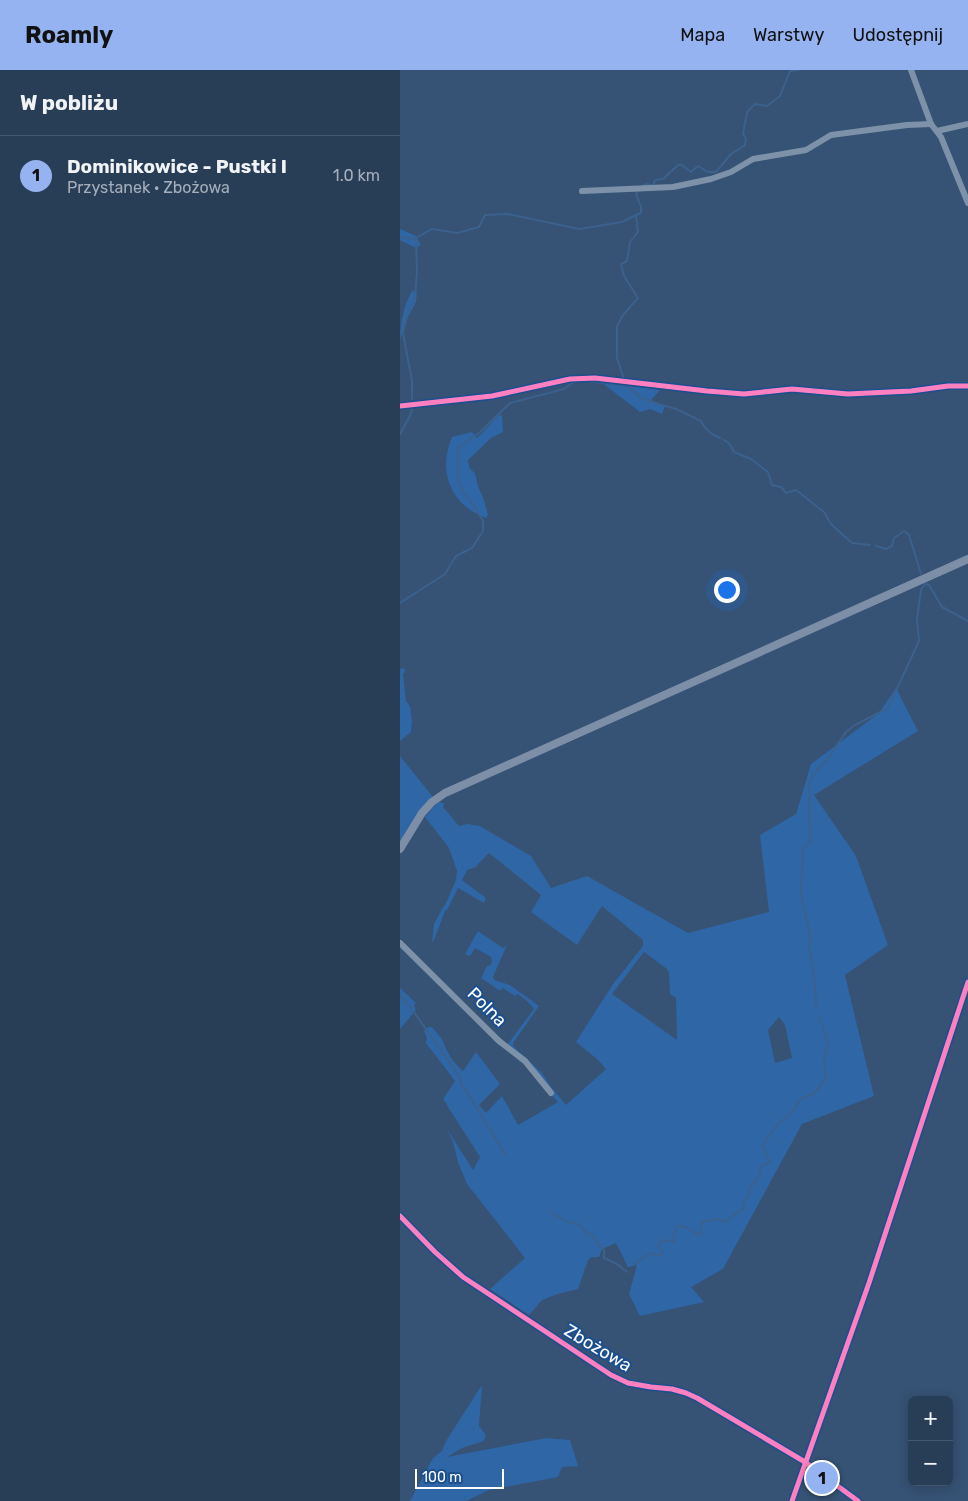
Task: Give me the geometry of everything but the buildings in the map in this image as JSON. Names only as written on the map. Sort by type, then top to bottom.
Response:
[{"type":"main road","points":[[400,849],[422,813],[432,802],[445,793],[968,559]]},
{"type":"street","points":[[911,70],[931,124],[941,137],[968,203]]},
{"type":"street","points":[[582,191],[673,187],[711,179],[731,172],[753,159],[806,150],[831,136],[907,125],[931,124]]},
{"type":"street","points":[[937,131],[968,124]]},
{"type":"street","points":[[400,406],[492,396],[570,379],[587,378],[744,394],[792,389],[848,394],[968,386]]},
{"type":"street","name":"Polna","points":[[400,943],[499,1041],[525,1061],[552,1093]]},
{"type":"street","points":[[792,1501],[869,1284],[968,982]]},
{"type":"street","name":"Zbożowa","points":[[400,1216],[435,1252],[463,1277],[611,1375],[628,1383],[672,1389],[686,1393],[705,1402],[805,1462],[858,1501]]},
{"type":"shaded area","points":[[400,229],[416,236],[421,245],[416,248],[400,240]]},
{"type":"shaded area","points":[[412,291],[417,292],[416,302],[405,323],[400,340],[403,315]]},
{"type":"shaded area","points":[[601,382],[660,390],[651,400],[665,406],[662,414],[650,409],[640,412]]},
{"type":"shaded area","points":[[502,415],[503,432],[491,438],[468,460],[470,469],[475,473],[484,500],[488,515],[486,518],[464,505],[450,486],[446,463],[448,450],[452,437],[472,432],[477,438],[498,416]]},
{"type":"shaded area","points":[[404,668],[406,701],[410,706],[412,721],[411,732],[400,741],[400,669]]},
{"type":"shaded area","points":[[896,688],[918,731],[814,795],[856,856],[888,945],[845,975],[874,1096],[802,1124],[723,1269],[691,1287],[704,1302],[640,1316],[629,1294],[637,1265],[628,1267],[616,1243],[602,1249],[599,1257],[592,1257],[588,1260],[578,1289],[542,1300],[529,1315],[490,1289],[525,1258],[467,1184],[447,1129],[473,1170],[480,1157],[443,1099],[455,1081],[426,1043],[427,1038],[424,1031],[428,1027],[432,1027],[442,1040],[452,1059],[463,1071],[476,1052],[500,1084],[479,1105],[486,1113],[502,1096],[518,1125],[558,1102],[507,1045],[534,1009],[518,994],[515,996],[503,988],[500,991],[481,978],[487,966],[491,965],[491,957],[475,948],[470,956],[465,954],[478,931],[503,948],[507,945],[493,977],[494,980],[510,985],[539,1006],[513,1043],[513,1046],[542,1073],[566,1105],[606,1069],[576,1042],[613,984],[643,946],[643,940],[602,906],[577,945],[531,912],[541,895],[489,853],[476,867],[467,870],[462,880],[486,898],[484,903],[458,888],[445,911],[432,942],[434,924],[456,880],[457,871],[449,848],[425,817],[437,803],[441,802],[459,826],[467,824],[480,826],[531,856],[551,888],[587,876],[688,933],[769,912],[760,835],[796,814],[811,764],[879,713]],"holes":[[[644,952],[667,969],[669,973],[670,994],[676,998],[677,1040],[612,994]],[[779,1017],[785,1025],[792,1058],[775,1063],[768,1030]]]},
{"type":"shaded area","points":[[400,756],[433,797],[418,812],[400,843]]},
{"type":"shaded area","points":[[400,988],[416,1003],[414,1006],[416,1010],[400,1029]]},
{"type":"shaded area","points":[[482,1385],[479,1426],[486,1435],[484,1441],[462,1448],[447,1457],[546,1438],[570,1440],[578,1466],[562,1467],[558,1477],[489,1490],[466,1501],[410,1501],[433,1458],[442,1451],[446,1441]]},
{"type":"waterway","points":[[642,186],[647,184],[653,186],[655,180],[663,179],[678,165],[682,165],[691,172],[698,166],[708,172],[716,172],[731,154],[745,145],[746,139],[743,134],[747,112],[755,104],[767,106],[780,96],[790,71],[799,70]]},
{"type":"waterway","points":[[624,379],[617,358],[617,326],[623,315],[638,298],[624,276],[621,264],[627,261],[630,242],[638,232],[636,215],[641,213],[641,207],[636,194],[638,191]]},
{"type":"waterway","points":[[400,237],[414,239],[432,229],[457,233],[479,227],[485,215],[508,214],[579,229],[622,222],[636,215]]},
{"type":"waterway","points":[[412,399],[412,381],[403,333],[408,312],[415,297],[417,271],[416,238]]},
{"type":"waterway","points":[[400,603],[445,574],[456,556],[472,548],[483,531],[483,521],[458,482],[458,448],[479,433],[510,403],[564,389],[575,381]]},
{"type":"waterway","points":[[589,381],[628,386],[641,398],[659,404]]},
{"type":"waterway","points":[[662,405],[676,409],[701,421],[704,427],[720,438]]},
{"type":"waterway","points":[[400,434],[412,409]]},
{"type":"waterway","points":[[724,440],[729,443],[734,452],[751,459],[768,472],[772,485],[781,487],[786,493],[796,490],[824,512],[831,524],[852,543],[870,545]]},
{"type":"waterway","points":[[876,546],[886,549],[892,546],[894,538],[904,531],[909,535],[921,574]]},
{"type":"waterway","points":[[816,1008],[811,954],[808,944],[811,939],[801,894],[803,847],[810,843],[809,784],[815,772],[827,760],[846,732],[855,725],[888,708],[919,641],[917,619],[921,590],[925,584],[929,585],[942,607],[968,621]]},
{"type":"waterway","points":[[400,996],[411,1008],[460,1077],[462,1086],[506,1156]]},
{"type":"waterway","points":[[633,1265],[650,1253],[661,1256],[663,1251],[658,1247],[659,1242],[665,1240],[675,1242],[673,1234],[679,1226],[684,1226],[698,1235],[701,1234],[701,1222],[717,1219],[725,1222],[743,1208],[744,1200],[748,1197],[749,1189],[758,1178],[762,1166],[770,1162],[762,1146],[776,1126],[795,1109],[800,1099],[813,1094],[826,1079],[824,1057],[828,1044],[819,1016]]},
{"type":"waterway","points":[[550,1212],[566,1221],[578,1224],[587,1233],[594,1236],[597,1243],[604,1250],[604,1258],[617,1264],[627,1272]]},
{"type":"cycle path","points":[[400,406],[492,396],[570,379],[595,378],[744,394],[792,389],[848,394],[968,386]]},
{"type":"cycle path","points":[[792,1501],[869,1283],[968,982]]},
{"type":"cycle path","points":[[400,1216],[435,1252],[463,1277],[611,1375],[628,1383],[672,1389],[697,1398],[805,1462],[858,1501]]},
{"type":"place","name":"Dominikowice - Pustki I","points":[[822,1478]]}]
